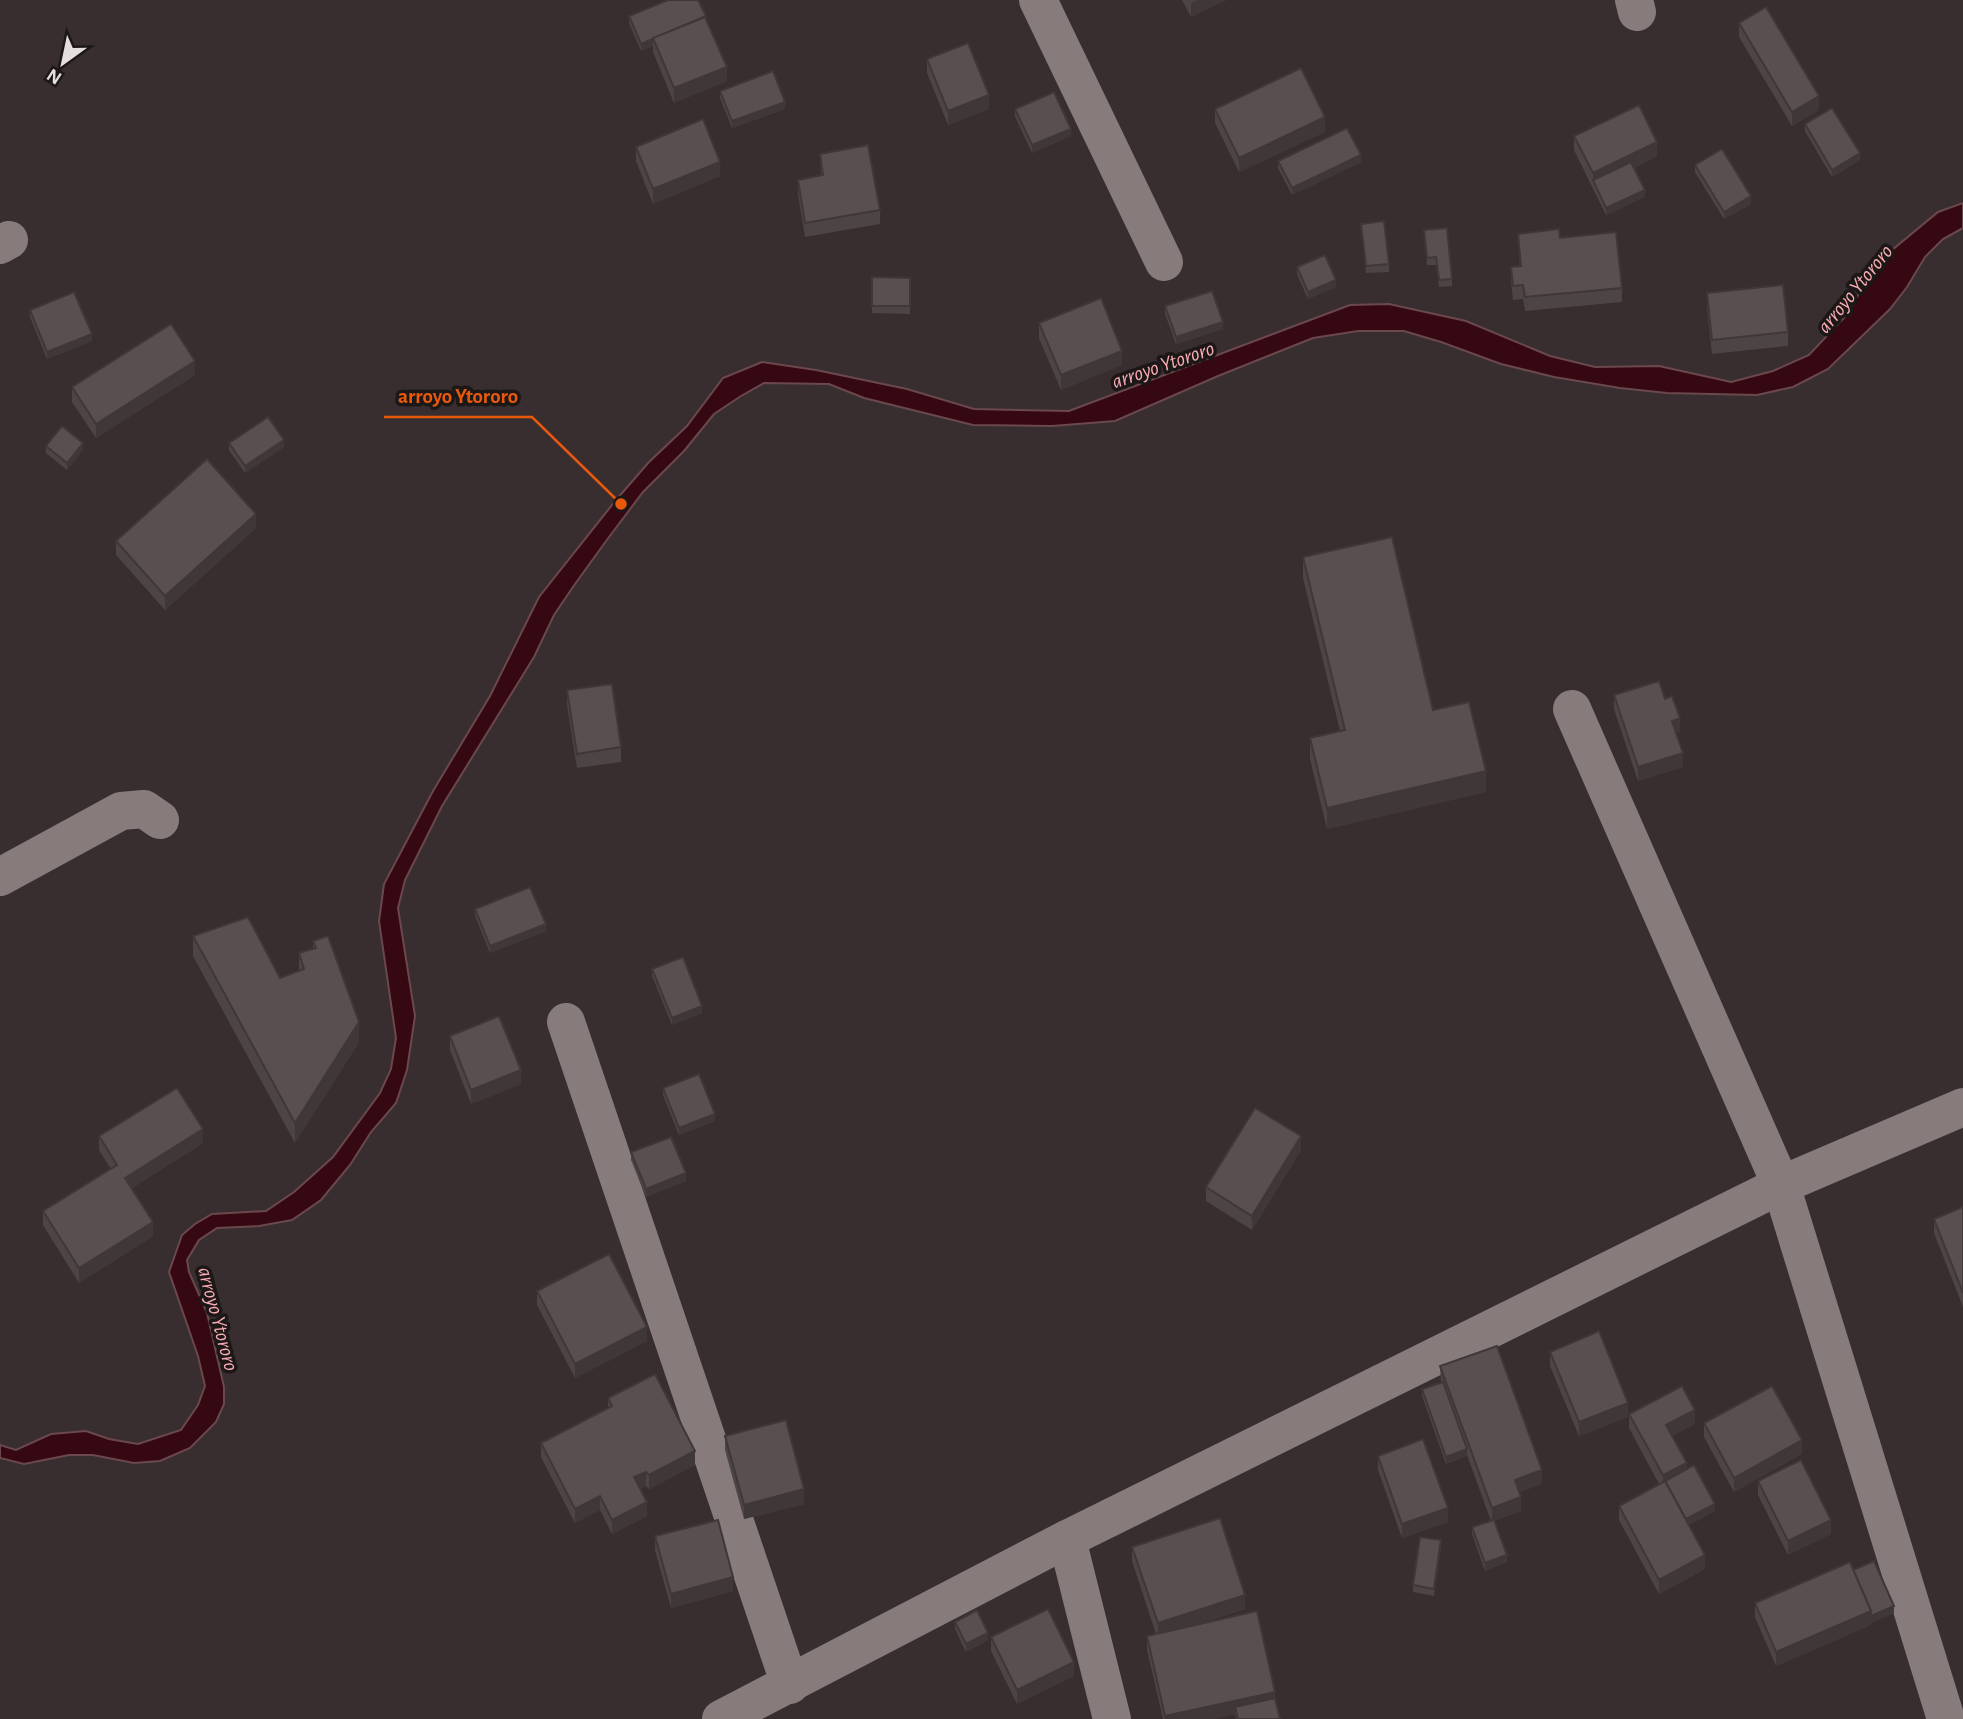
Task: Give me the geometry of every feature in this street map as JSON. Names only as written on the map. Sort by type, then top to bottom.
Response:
[{"type":"street","points":[[1038,0],[1164,262]]},
{"type":"street","points":[[1572,709],[1781,1185],[1946,1719]]},
{"type":"street","points":[[0,877],[121,811],[144,809],[160,820]]},
{"type":"street","points":[[566,1022],[790,1685]]},
{"type":"street","points":[[721,1719],[1067,1539],[1781,1185],[1963,1107]]},
{"type":"street","points":[[1067,1539],[1112,1719]]},
{"type":"shaded area","points":[[1963,203],[1963,228],[1943,239],[1925,257],[1890,309],[1828,369],[1793,387],[1757,395],[1667,393],[1620,388],[1554,377],[1501,364],[1404,331],[1358,331],[1313,338],[1115,421],[1052,426],[973,425],[864,398],[829,384],[764,383],[741,396],[714,414],[684,451],[643,492],[575,584],[554,615],[534,657],[442,806],[405,880],[398,908],[415,1016],[407,1070],[396,1103],[321,1200],[292,1220],[259,1226],[217,1228],[199,1240],[187,1260],[189,1272],[207,1313],[224,1387],[224,1404],[216,1422],[190,1448],[160,1461],[134,1463],[93,1455],[69,1455],[24,1464],[0,1458],[0,1445],[16,1450],[51,1434],[86,1431],[109,1439],[138,1444],[181,1430],[198,1405],[205,1386],[198,1356],[169,1272],[182,1235],[212,1214],[266,1211],[294,1192],[333,1157],[380,1093],[391,1069],[396,1038],[379,921],[384,884],[433,791],[490,696],[539,597],[616,500],[649,462],[687,426],[723,378],[762,362],[907,389],[974,409],[1069,411],[1350,305],[1389,304],[1466,321],[1550,356],[1595,367],[1659,366],[1731,382],[1773,371],[1809,355],[1844,318],[1880,260],[1938,212]]},
{"type":"building","points":[[668,0],[698,0],[706,16],[641,44],[629,16]]},
{"type":"building","points":[[1766,7],[1819,96],[1792,112],[1739,23]]},
{"type":"building","points":[[705,17],[727,67],[674,88],[653,38]]},
{"type":"building","points":[[968,43],[989,95],[948,111],[927,59]]},
{"type":"building","points":[[1301,68],[1325,117],[1239,158],[1215,109]]},
{"type":"building","points":[[773,71],[785,102],[732,121],[720,91]]},
{"type":"building","points":[[1054,92],[1071,129],[1032,145],[1015,109]]},
{"type":"building","points":[[1639,105],[1657,142],[1593,173],[1574,136]]},
{"type":"building","points":[[1832,108],[1860,153],[1832,170],[1805,124]]},
{"type":"building","points":[[703,119],[720,162],[653,189],[636,147]]},
{"type":"building","points":[[1347,128],[1361,155],[1292,188],[1278,161]]},
{"type":"building","points":[[868,145],[880,210],[805,223],[798,180],[823,175],[820,154]]},
{"type":"building","points":[[1722,149],[1751,196],[1724,212],[1695,165]]},
{"type":"building","points":[[1631,162],[1645,190],[1606,208],[1593,180]]},
{"type":"building","points":[[1384,221],[1389,264],[1366,266],[1361,224]]},
{"type":"building","points":[[1447,228],[1452,279],[1439,280],[1436,257],[1427,258],[1424,230]]},
{"type":"building","points":[[1559,229],[1560,238],[1616,232],[1622,288],[1525,297],[1523,285],[1513,286],[1511,267],[1521,266],[1518,234]]},
{"type":"building","points":[[1325,255],[1336,280],[1308,292],[1297,267]]},
{"type":"building","points":[[872,277],[910,278],[910,306],[872,306]]},
{"type":"building","points":[[1783,285],[1788,332],[1712,340],[1707,293]]},
{"type":"building","points":[[1212,291],[1223,322],[1176,337],[1165,306]]},
{"type":"building","points":[[74,292],[92,334],[47,352],[30,310]]},
{"type":"building","points":[[1101,298],[1122,351],[1061,375],[1039,323]]},
{"type":"building","points":[[171,324],[195,361],[96,424],[72,387]]},
{"type":"building","points":[[268,417],[284,440],[245,466],[229,443]]},
{"type":"building","points":[[62,426],[83,443],[67,463],[46,446]]},
{"type":"building","points":[[207,459],[256,514],[165,596],[116,541]]},
{"type":"building","points":[[1392,537],[1433,710],[1469,702],[1486,771],[1327,808],[1310,738],[1345,730],[1303,557]]},
{"type":"building","points":[[1659,681],[1665,699],[1672,696],[1680,718],[1672,721],[1683,753],[1638,767],[1614,695]]},
{"type":"building","points":[[612,684],[621,747],[577,754],[567,690]]},
{"type":"building","points":[[530,887],[546,924],[490,946],[475,909]]},
{"type":"building","points":[[248,917],[280,978],[304,969],[299,953],[316,948],[313,941],[328,936],[359,1022],[295,1123],[193,936]]},
{"type":"building","points":[[683,957],[702,1006],[672,1018],[652,969]]},
{"type":"building","points":[[499,1016],[521,1070],[471,1090],[450,1036]]},
{"type":"building","points":[[699,1074],[715,1114],[679,1128],[663,1088]]},
{"type":"building","points":[[177,1088],[203,1129],[125,1178],[153,1222],[79,1268],[43,1211],[117,1165],[99,1136]]},
{"type":"building","points":[[1255,1108],[1301,1136],[1252,1216],[1206,1187]]},
{"type":"building","points":[[671,1137],[686,1173],[646,1189],[631,1152]]},
{"type":"building","points":[[1963,1207],[1963,1293],[1934,1219]]},
{"type":"building","points":[[609,1254],[647,1327],[575,1364],[537,1291]]},
{"type":"building","points":[[1599,1331],[1628,1403],[1579,1422],[1550,1352]]},
{"type":"building","points":[[1497,1346],[1542,1470],[1515,1480],[1521,1497],[1492,1508],[1440,1366]]},
{"type":"building","points":[[655,1374],[695,1451],[649,1475],[646,1472],[634,1477],[647,1502],[612,1520],[600,1496],[575,1509],[541,1443],[612,1406],[608,1398]]},
{"type":"building","points":[[1443,1382],[1467,1449],[1446,1457],[1422,1389]]},
{"type":"building","points":[[1682,1386],[1695,1410],[1666,1425],[1687,1463],[1663,1475],[1629,1414]]},
{"type":"building","points":[[1772,1386],[1802,1440],[1734,1478],[1704,1423]]},
{"type":"building","points":[[786,1420],[804,1489],[744,1505],[725,1436]]},
{"type":"building","points":[[1423,1439],[1448,1508],[1402,1524],[1378,1456]]},
{"type":"building","points":[[1801,1460],[1831,1520],[1788,1541],[1758,1481]]},
{"type":"building","points":[[1694,1465],[1715,1504],[1686,1519],[1665,1481]]},
{"type":"building","points":[[1665,1481],[1705,1555],[1659,1580],[1619,1506]]},
{"type":"building","points":[[1220,1518],[1245,1595],[1158,1623],[1132,1547]]},
{"type":"building","points":[[718,1520],[733,1577],[671,1594],[655,1536]]},
{"type":"building","points":[[1494,1520],[1507,1555],[1485,1563],[1472,1527]]},
{"type":"building","points":[[1420,1537],[1441,1540],[1434,1589],[1413,1585]]},
{"type":"building","points":[[1874,1561],[1894,1606],[1871,1616],[1853,1570]]},
{"type":"building","points":[[1850,1562],[1871,1611],[1776,1652],[1755,1603]]},
{"type":"building","points":[[1048,1609],[1074,1662],[1017,1690],[991,1637]]},
{"type":"building","points":[[977,1610],[988,1633],[966,1644],[955,1622]]},
{"type":"building","points":[[1257,1611],[1275,1692],[1165,1716],[1147,1636]]},
{"type":"building","points":[[1275,1698],[1280,1719],[1238,1719],[1235,1707]]},
{"type":"place","name":"arroyo Ytororo","points":[[621,504]]}]
